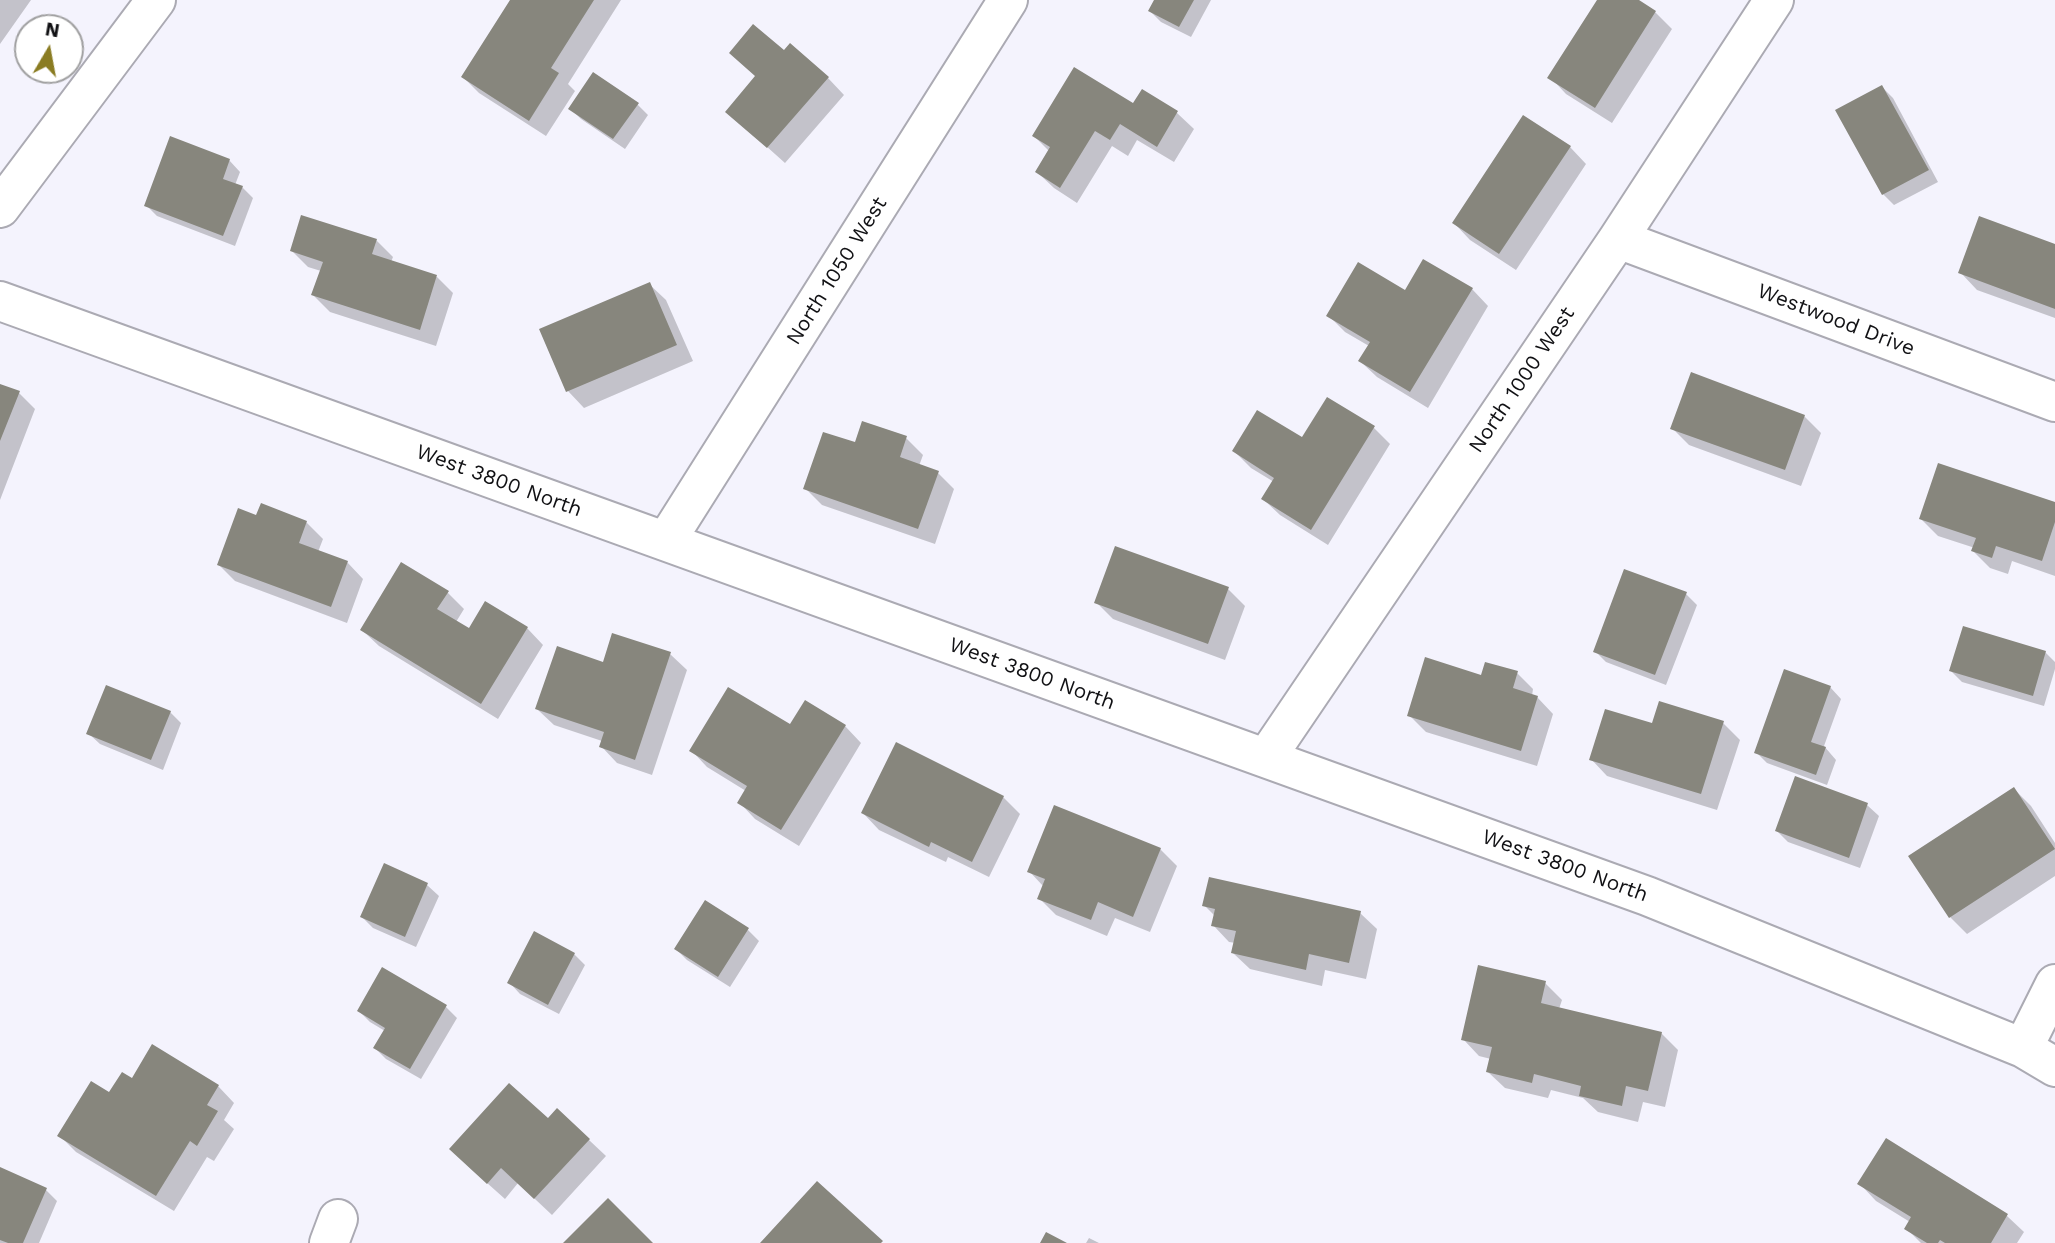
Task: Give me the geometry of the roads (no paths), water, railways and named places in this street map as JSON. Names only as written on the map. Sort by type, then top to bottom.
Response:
[{"type":"street","points":[[0,208],[156,0]]},
{"type":"street","name":"North 1050 West","points":[[666,541],[1008,0]]},
{"type":"street","name":"North 1000 West","points":[[1266,758],[1618,239],[1774,0]]},
{"type":"street","name":"Westwood Drive","points":[[1618,239],[2055,402]]},
{"type":"street","name":"West 3800 North","points":[[0,301],[1647,896],[2023,1048],[2055,1067]]},
{"type":"street","points":[[2023,1048],[2055,984]]}]
